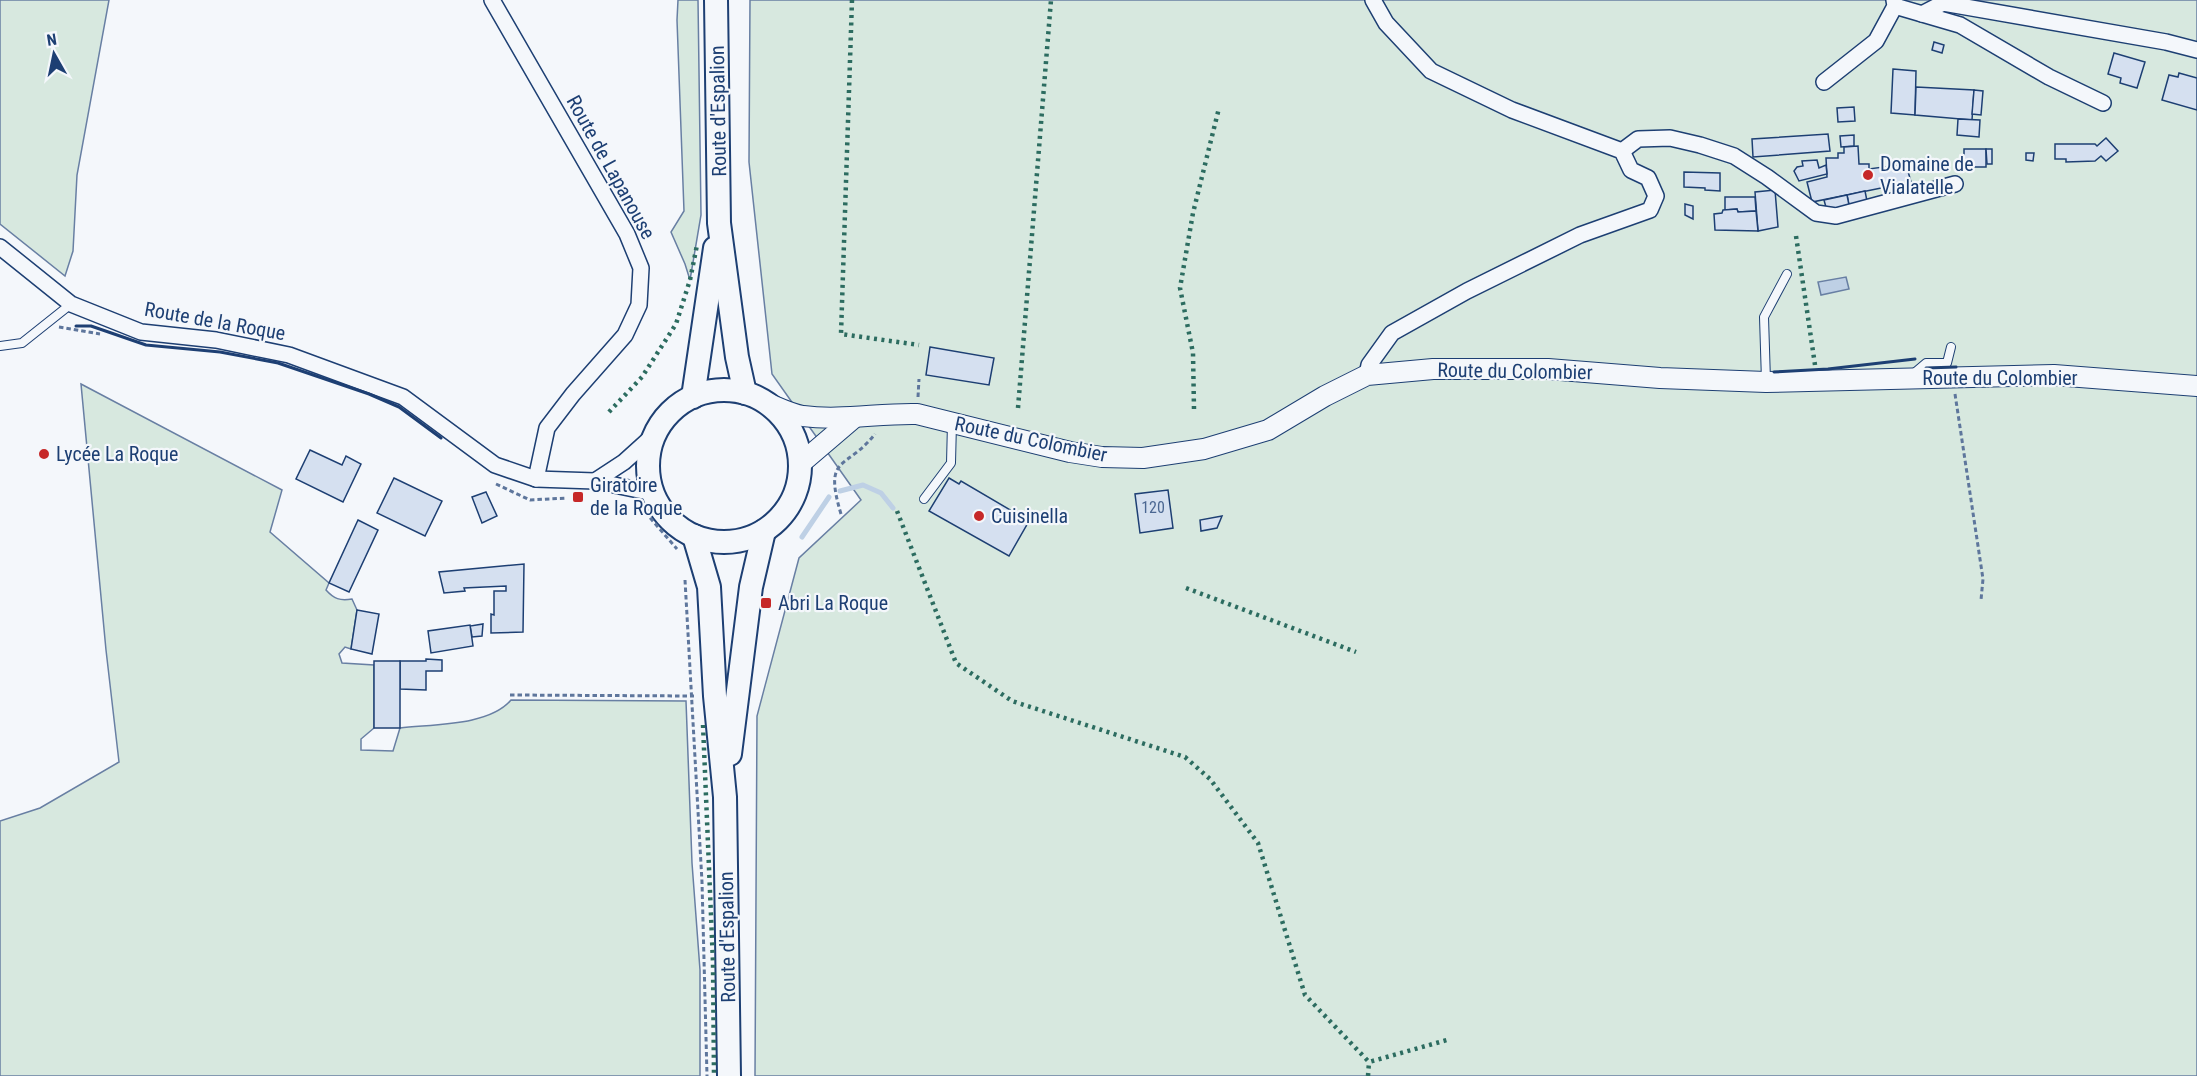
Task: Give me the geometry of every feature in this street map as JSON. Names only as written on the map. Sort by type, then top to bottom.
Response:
[{"type":"main road","name":"Route d'Espalion","points":[[716,0],[719,223],[745,393]]},
{"type":"main road","name":"Route d'Espalion","points":[[693,396],[719,223]]},
{"type":"main road","points":[[719,390],[745,393],[767,404],[788,424],[796,443],[800,478],[791,503],[784,514],[764,531],[751,537],[722,542],[686,543],[681,529],[659,507],[649,479],[650,448],[655,434],[670,412],[693,396],[719,390]]},
{"type":"main road","name":"Route d'Espalion","points":[[729,1076],[725,797],[751,587],[764,531]]},
{"type":"main road","name":"Route d'Espalion","points":[[686,543],[709,587],[704,696],[725,797]]},
{"type":"street","name":"Route de Lapanouse","points":[[492,0],[627,234],[641,268],[639,305],[625,335],[573,394],[547,428],[536,479]]},
{"type":"street","points":[[1367,375],[1369,365],[1392,333],[1467,291],[1580,235],[1650,210],[1656,196],[1648,178],[1631,170],[1622,151],[1512,110],[1431,71],[1386,23],[1373,0]]},
{"type":"street","points":[[1824,82],[1876,41],[1895,3],[1960,25],[2052,78],[2103,104]]},
{"type":"street","points":[[1922,14],[1943,3],[2166,42],[2197,50]]},
{"type":"street","points":[[1622,151],[1638,139],[1671,138],[1700,145],[1734,156],[1767,177],[1815,213],[1836,216],[1955,184]]},
{"type":"street","name":"Route de la Roque","points":[[0,247],[71,304],[141,332],[216,340],[289,355],[403,397],[495,465],[536,479],[595,481],[653,493]]},
{"type":"street","name":"Route du Colombier","points":[[767,404],[802,416],[855,417],[891,413],[917,414],[1070,452],[1102,457],[1143,458],[1204,449],[1268,430],[1325,396],[1367,375],[1433,369],[1548,369],[1660,378],[1766,382],[2054,375],[2197,386]]},
{"type":"street","points":[[800,464],[855,417]]},
{"type":"street","points":[[595,481],[624,462],[655,434]]},
{"type":"lane","points":[[1766,382],[1764,317],[1787,274]]},
{"type":"lane","points":[[0,346],[22,343],[71,304]]},
{"type":"lane","points":[[1907,379],[1926,363],[1947,363],[1951,347]]},
{"type":"lane","points":[[924,499],[951,463],[952,422]]},
{"type":"path","points":[[46,326],[101,335]]},
{"type":"path","points":[[1953,377],[1983,579],[1981,600]]},
{"type":"path","points":[[842,514],[834,491],[833,476],[843,462],[870,440],[891,413]]},
{"type":"path","points":[[489,480],[530,500],[572,497]]},
{"type":"path","points":[[632,503],[686,543]]},
{"type":"path","points":[[685,569],[704,696],[702,882],[707,1076]]},
{"type":"path","points":[[510,695],[704,696]]},
{"type":"shaded area","points":[[0,0],[109,0],[77,175],[73,251],[65,276],[0,224]]},
{"type":"shaded area","points":[[678,0],[698,0],[701,215],[690,280],[671,232],[684,211]]},
{"type":"shaded area","points":[[750,0],[2197,0],[2197,1076],[755,1076],[757,716],[799,558],[861,500],[772,374],[749,162]]},
{"type":"shaded area","points":[[81,384],[282,490],[270,532],[329,583],[326,590],[332,595],[338,599],[352,599],[357,610],[351,649],[345,647],[339,654],[342,663],[374,665],[374,728],[361,739],[361,750],[393,751],[400,728],[475,719],[501,709],[511,700],[686,701],[692,863],[700,970],[700,1076],[0,1076],[0,821],[40,808],[119,762]]},
{"type":"water","points":[[1846,277],[1849,289],[1821,295],[1818,282]]},
{"type":"building","points":[[1934,42],[1944,45],[1942,53],[1932,50]]},
{"type":"building","points":[[2114,53],[2145,62],[2137,88],[2120,83],[2121,78],[2108,74]]},
{"type":"building","points":[[1893,69],[1916,71],[1915,115],[1891,113]]},
{"type":"building","points":[[2179,73],[2197,78],[2197,110],[2162,100],[2169,75],[2178,77]]},
{"type":"building","points":[[1916,87],[1974,90],[1972,120],[1915,115]]},
{"type":"building","points":[[1974,90],[1983,91],[1981,115],[1972,114]]},
{"type":"building","points":[[1854,107],[1855,121],[1838,122],[1837,108]]},
{"type":"building","points":[[1958,119],[1980,120],[1979,137],[1957,135]]},
{"type":"building","points":[[1828,134],[1830,151],[1753,157],[1752,139]]},
{"type":"building","points":[[1854,135],[1854,146],[1841,147],[1840,136]]},
{"type":"building","points":[[2106,138],[2118,151],[2106,161],[2101,156],[2095,161],[2066,162],[2066,159],[2055,159],[2055,144],[2095,144],[2097,146]]},
{"type":"building","name":"Domaine de Vialatelle","points":[[1858,146],[1859,164],[1869,164],[1869,169],[1906,164],[1911,182],[1812,202],[1807,182],[1827,177],[1826,158],[1838,158],[1838,153],[1844,153],[1844,147]]},
{"type":"building","points":[[1964,149],[1986,149],[1986,167],[1964,167]]},
{"type":"building","points":[[1986,149],[1992,149],[1992,164],[1987,164]]},
{"type":"building","points":[[2026,153],[2034,153],[2033,161],[2026,160]]},
{"type":"building","points":[[1817,160],[1819,168],[1826,165],[1827,174],[1799,181],[1794,171],[1797,167],[1803,166],[1802,161]]},
{"type":"building","points":[[1684,172],[1720,173],[1720,191],[1684,187]]},
{"type":"building","points":[[1775,190],[1778,227],[1758,231],[1755,192]]},
{"type":"building","points":[[1865,191],[1867,201],[1849,205],[1847,195]]},
{"type":"building","points":[[1847,195],[1849,205],[1827,211],[1824,200]]},
{"type":"building","points":[[1725,197],[1755,197],[1756,211],[1725,210]]},
{"type":"building","points":[[1685,204],[1693,206],[1693,219],[1685,215]]},
{"type":"building","points":[[1737,209],[1738,212],[1756,211],[1758,231],[1715,230],[1714,214],[1722,213],[1723,210]]},
{"type":"building","points":[[930,347],[994,358],[989,385],[926,375]]},
{"type":"building","points":[[310,450],[342,465],[346,456],[361,464],[343,502],[296,479]]},
{"type":"building","points":[[394,478],[442,501],[425,536],[377,513]]},
{"type":"building","name":"Cuisinella","points":[[949,478],[959,484],[961,481],[1029,521],[1009,556],[929,511]]},
{"type":"building","points":[[1168,490],[1173,528],[1140,533],[1135,494]]},
{"type":"building","points":[[486,492],[497,516],[482,523],[472,497]]},
{"type":"building","points":[[1222,516],[1217,528],[1201,531],[1200,520]]},
{"type":"building","points":[[358,520],[378,530],[349,592],[329,583]]},
{"type":"building","points":[[524,564],[523,632],[491,633],[494,591],[506,591],[506,586],[464,588],[465,591],[444,593],[439,572]]},
{"type":"building","points":[[357,610],[379,614],[372,654],[351,649]]},
{"type":"building","points":[[483,624],[482,636],[472,637],[470,626]]},
{"type":"building","points":[[470,625],[473,646],[431,653],[428,631]]},
{"type":"building","points":[[426,659],[442,660],[442,671],[426,671],[426,690],[400,689],[400,661],[426,661]]},
{"type":"building","points":[[374,661],[400,661],[400,728],[374,728]]},
{"type":"waterway","points":[[840,491],[863,485],[881,493],[893,508]]},
{"type":"waterway","points":[[802,537],[829,497]]},
{"type":"hedge","points":[[852,0],[841,334],[919,345]]},
{"type":"hedge","points":[[1018,408],[1051,0]]},
{"type":"hedge","points":[[1194,409],[1193,353],[1180,288],[1193,213],[1219,108]]},
{"type":"hedge","points":[[1796,236],[1815,365]]},
{"type":"hedge","points":[[609,412],[642,377],[676,324],[690,280],[697,245]]},
{"type":"hedge","points":[[897,511],[956,663],[1012,701],[1185,757],[1210,779],[1258,843],[1305,995],[1369,1062],[1447,1040]]},
{"type":"hedge","points":[[1186,588],[1356,652]]},
{"type":"hedge","points":[[703,725],[713,963],[714,1076]]},
{"type":"hedge","points":[[1368,1076],[1369,1062]]},
{"type":"wall","points":[[76,326],[91,326],[146,345],[220,352],[278,363],[369,394],[399,407],[441,438]]},
{"type":"wall","points":[[1774,372],[1828,369],[1915,359]]},
{"type":"wall","points":[[1926,368],[1956,367]]},
{"type":"place","name":"Domaine de Vialatelle","points":[[1868,175]]},
{"type":"place","name":"Lycée La Roque","points":[[44,454]]},
{"type":"place","name":"Giratoire de la Roque","points":[[578,497]]},
{"type":"place","name":"Cuisinella","points":[[979,516]]},
{"type":"place","name":"Abri La Roque","points":[[766,603]]}]
